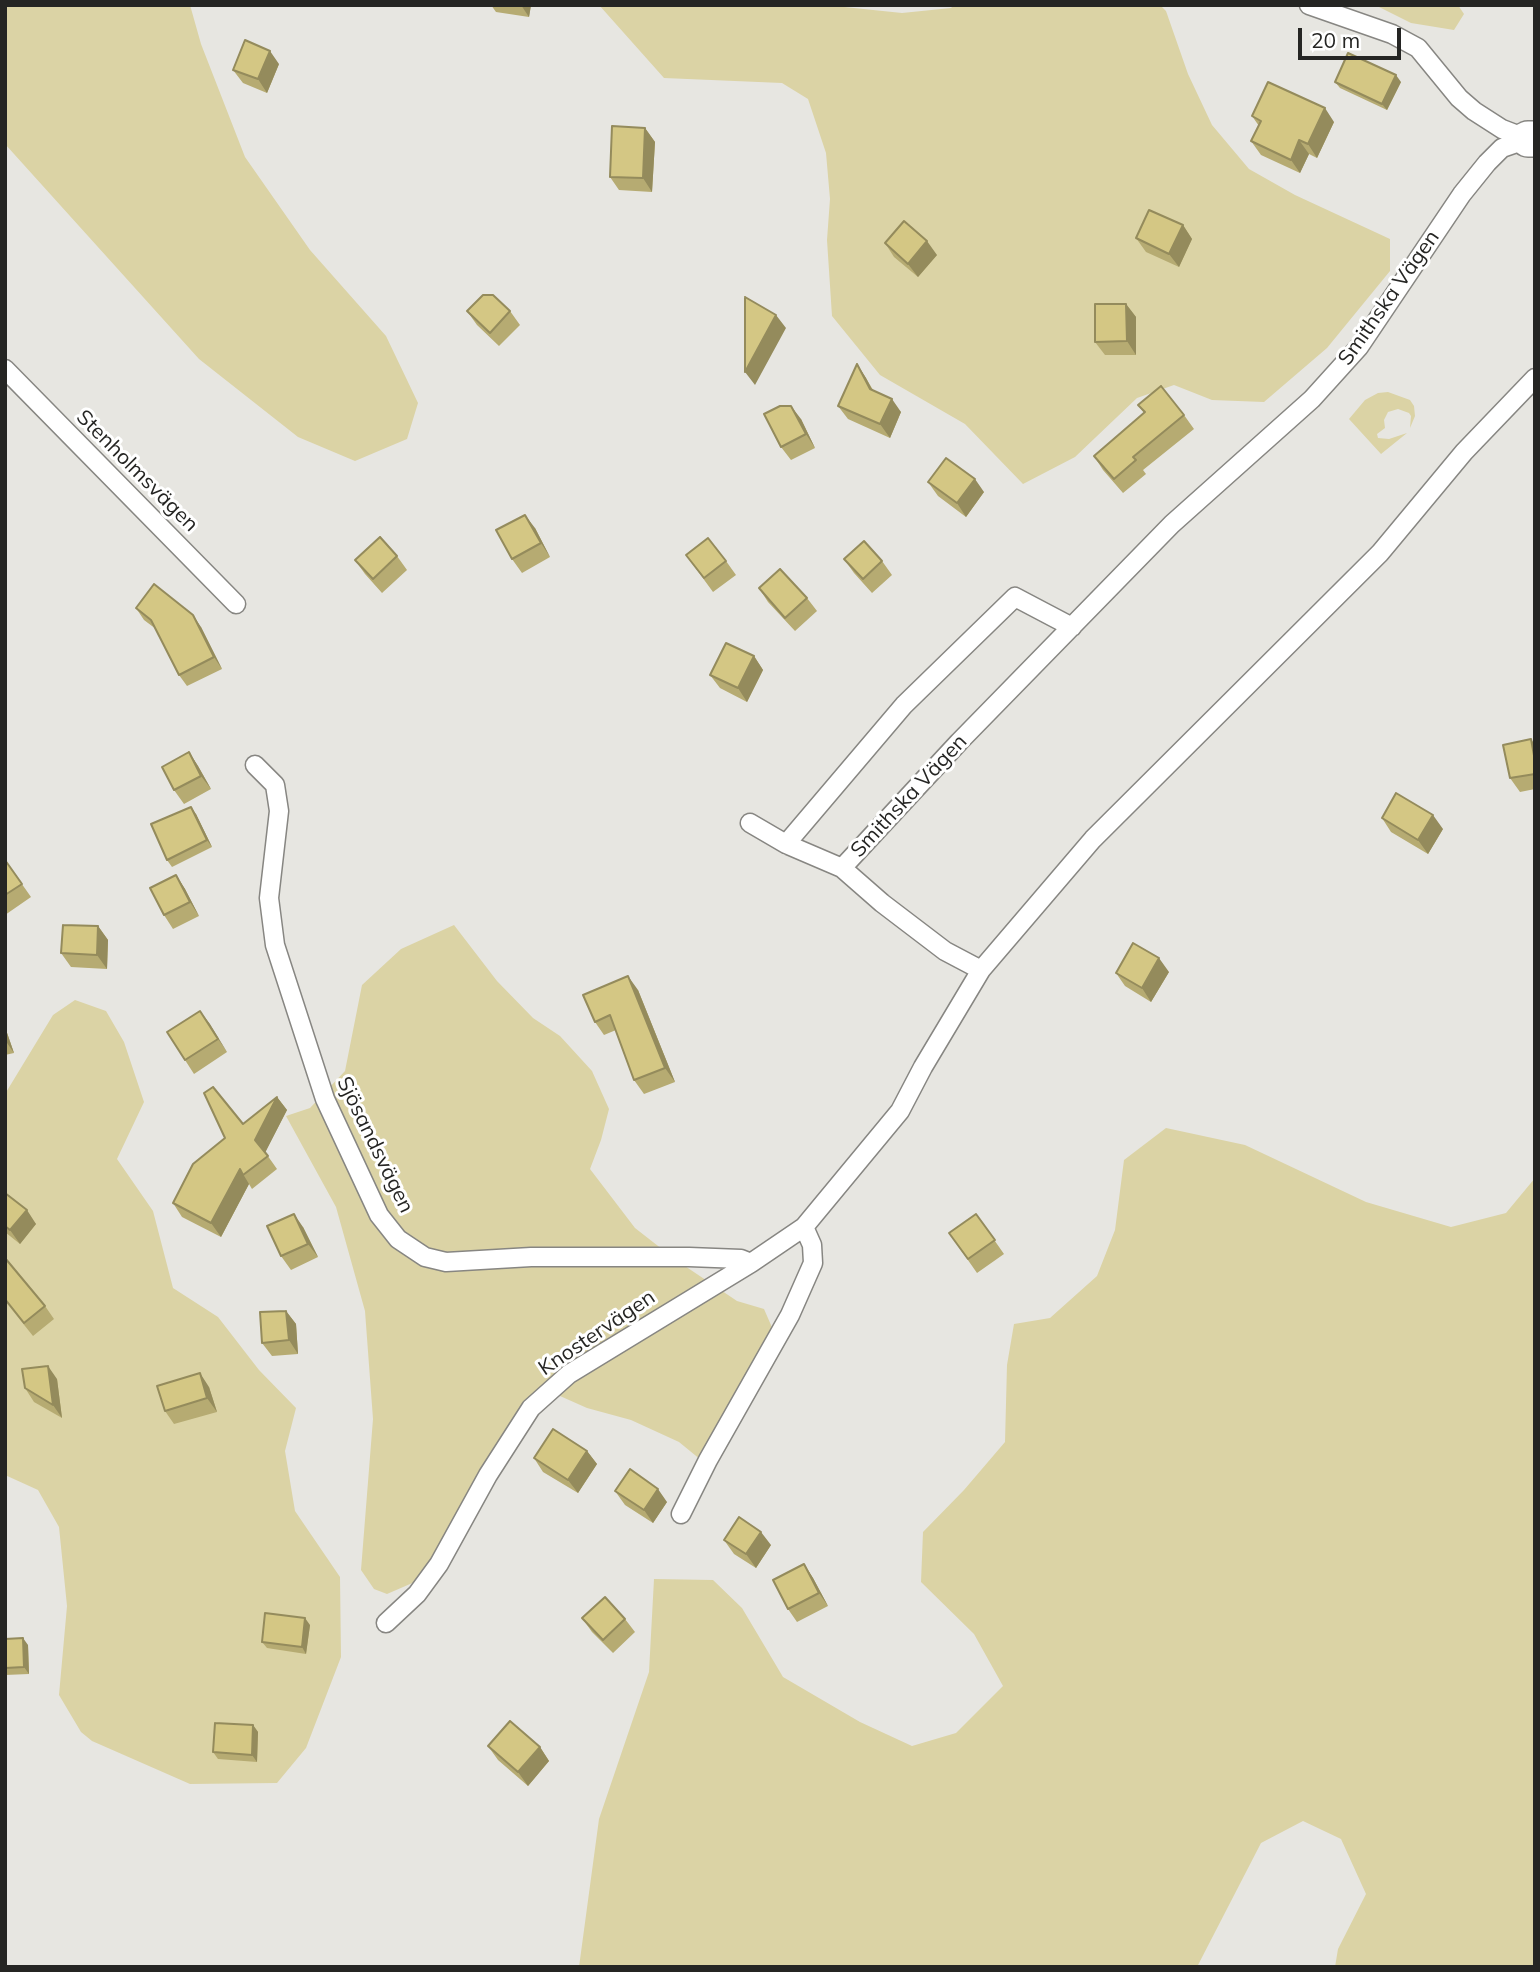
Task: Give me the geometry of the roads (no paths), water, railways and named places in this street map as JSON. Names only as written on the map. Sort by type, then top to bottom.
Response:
[{"type":"lane","points":[[1309,5],[1392,34],[1418,48],[1459,99],[1502,129],[1531,139]]},
{"type":"lane","name":"Smithska Vägen","points":[[981,970],[945,951],[842,867],[1172,524],[1312,399],[1359,346],[1462,194],[1502,148],[1531,139]]},
{"type":"lane","name":"Stenholmsvägen","points":[[5,369],[236,604]]},
{"type":"lane","points":[[981,970],[1093,839],[1380,554],[1464,452],[1535,378]]},
{"type":"lane","points":[[786,844],[904,705],[1015,597],[1072,627]]},
{"type":"lane","name":"Sjösandsvägen","points":[[256,765],[275,785],[279,811],[269,898],[275,945],[325,1099],[379,1215],[398,1239],[425,1257],[446,1262],[531,1257],[689,1257],[741,1259],[751,1263]]},
{"type":"lane","points":[[750,824],[786,844],[842,867]]},
{"type":"lane","name":"Knostervägen","points":[[386,1623],[418,1594],[439,1563],[488,1475],[531,1408],[569,1374],[751,1263],[804,1227],[900,1111],[981,970]]},
{"type":"lane","points":[[681,1514],[708,1460],[790,1315],[813,1263],[812,1245],[804,1227]]}]
